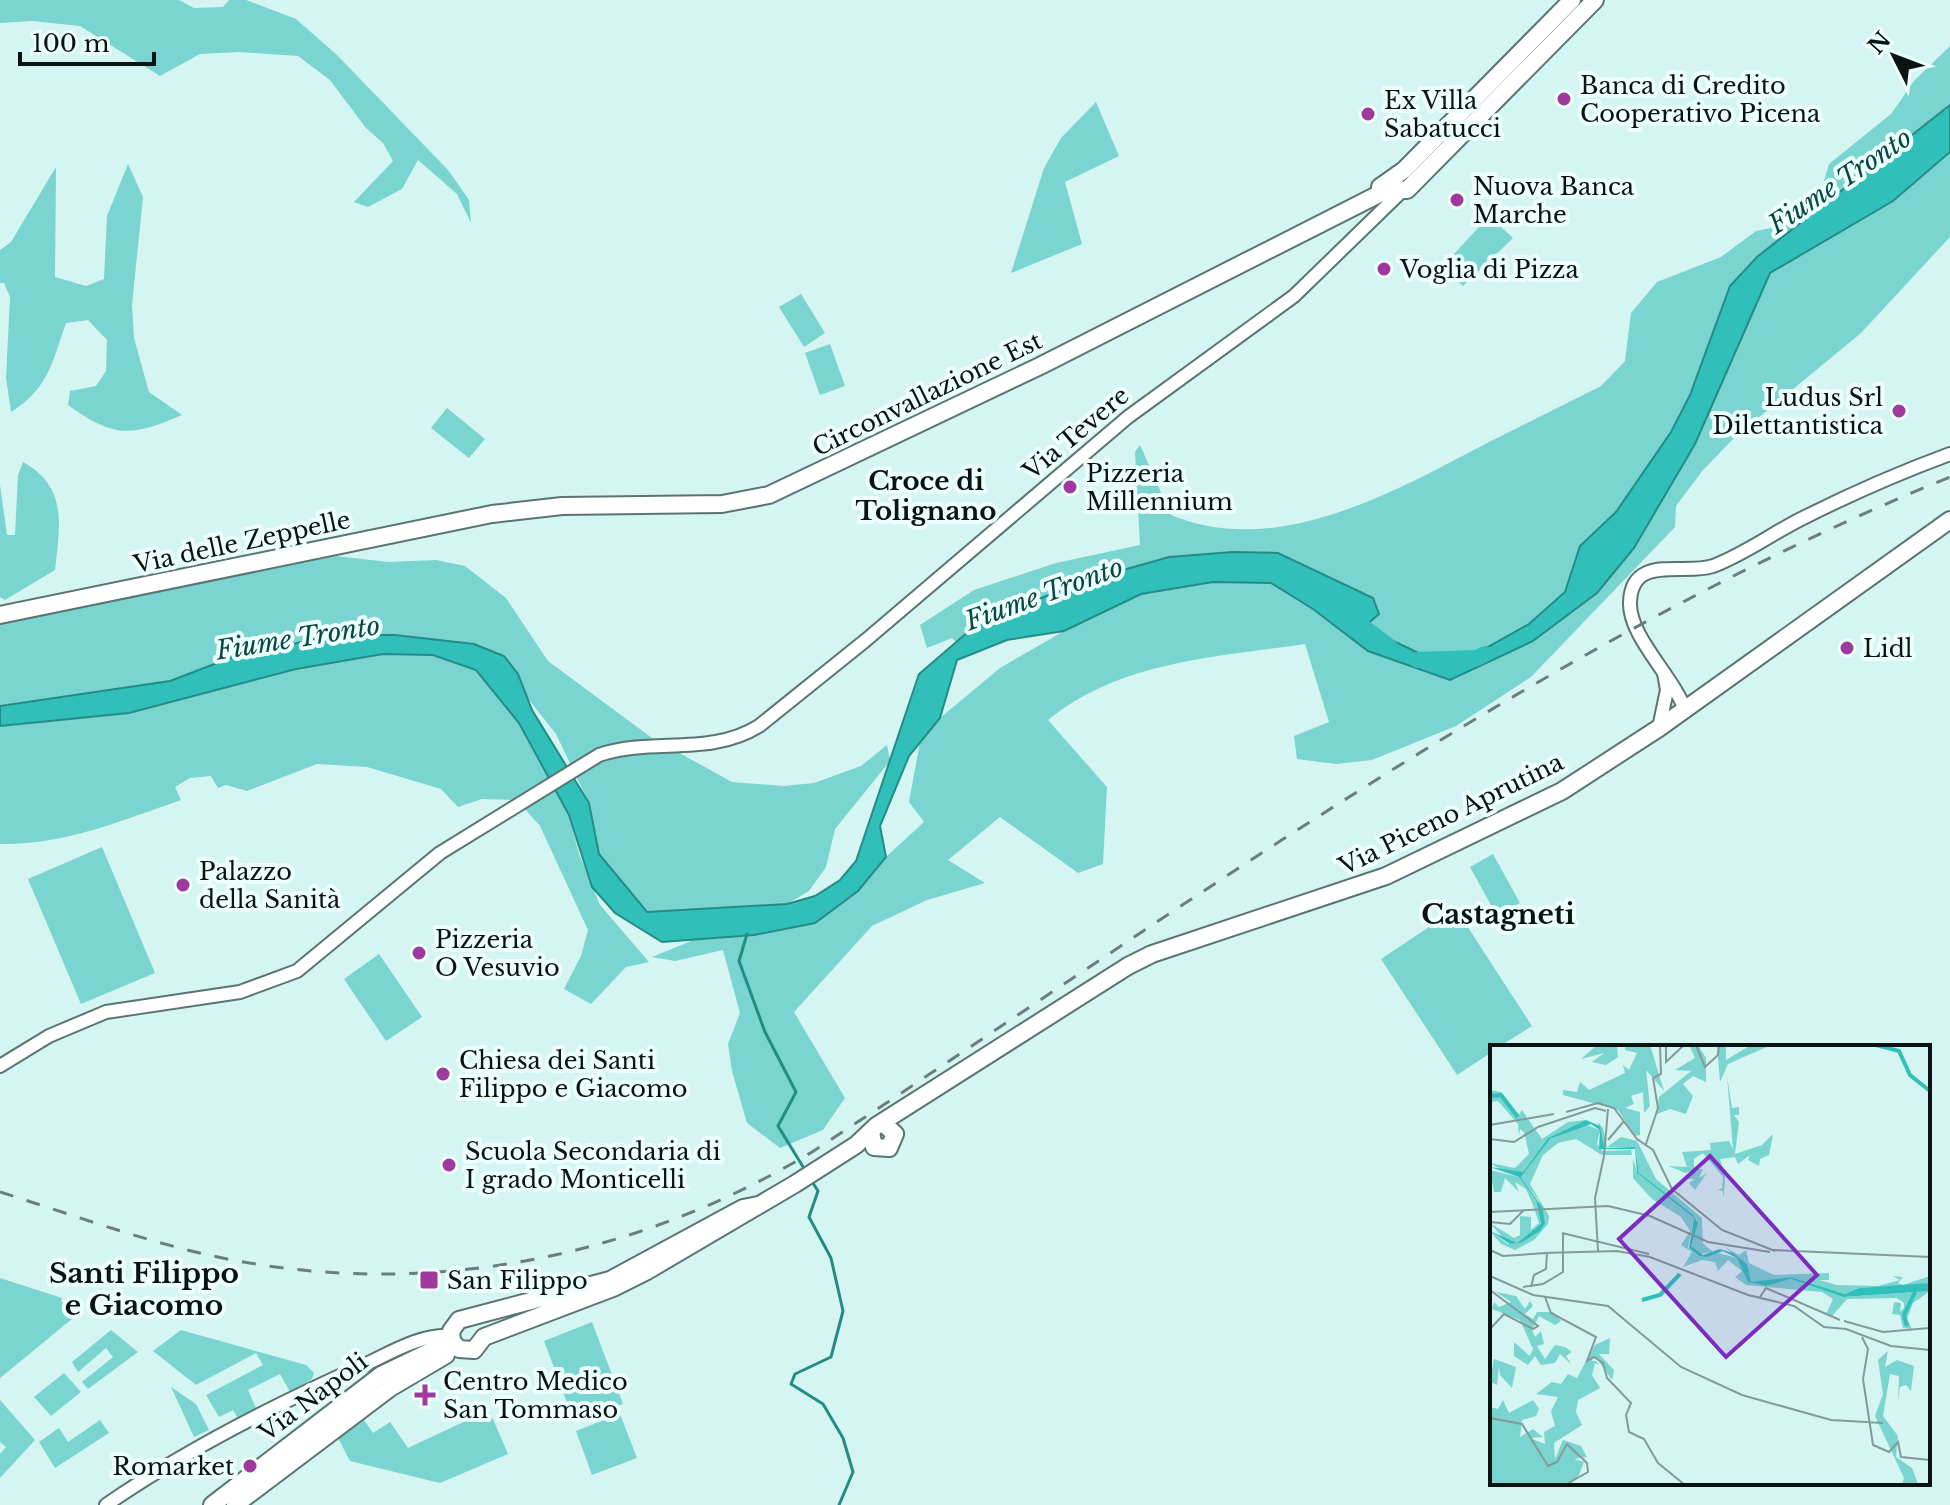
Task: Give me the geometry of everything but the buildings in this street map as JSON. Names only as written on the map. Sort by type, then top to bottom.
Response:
[{"type":"main road","points":[[1397,187],[1572,0]]},
{"type":"main road","points":[[1397,187],[1450,147],[1595,0]]},
{"type":"main road","name":"Circonvallazione Est","points":[[492,514],[562,506],[722,504],[769,495],[1040,366],[1351,205],[1397,187]]},
{"type":"main road","name":"Via delle Zeppelle","points":[[0,615],[492,514]]},
{"type":"main road","name":"Via Piceno Aprutina","points":[[758,1205],[879,1131],[939,1088],[1128,966],[1152,954],[1326,899],[1407,867],[1562,791],[1685,710],[1950,520]]},
{"type":"main road","points":[[758,1205],[613,1288],[484,1337],[474,1350],[454,1338],[472,1319],[499,1308],[610,1280],[743,1208],[758,1205]]},
{"type":"main road","points":[[472,1319],[481,1325],[484,1337]]},
{"type":"main road","name":"Via Napoli","points":[[212,1505],[376,1368],[454,1338]]},
{"type":"main road","name":"Via Napoli","points":[[235,1505],[415,1371],[454,1338]]},
{"type":"street","name":"Via Tevere","points":[[0,1066],[49,1036],[106,1012],[240,992],[292,974],[432,859],[573,769],[611,751],[713,744],[744,735],[759,726],[866,640],[1128,417],[1294,296],[1397,187]]},
{"type":"street","points":[[1685,710],[1634,619],[1631,597],[1635,584],[1647,572],[1715,565],[1806,516],[1950,454]]},
{"type":"street","points":[[1671,687],[1709,693]]},
{"type":"street","points":[[1659,728],[1671,687]]},
{"type":"street","points":[[106,1505],[222,1432],[376,1368],[405,1347],[438,1336],[454,1338]]},
{"type":"shaded area","points":[[0,0],[179,0],[194,8],[223,7],[229,0],[246,0],[296,19],[337,55],[448,170],[469,200],[471,223],[457,194],[418,160],[402,189],[368,207],[354,202],[393,161],[383,143],[366,128],[330,80],[298,56],[239,52],[200,54],[160,76],[80,26],[32,21],[0,23]]},
{"type":"shaded area","points":[[1950,46],[1950,105],[1757,257],[1730,286],[1690,395],[1671,432],[1616,512],[1580,546],[1565,592],[1529,624],[1468,658],[1431,659],[1374,634],[1316,570],[1278,553],[1169,557],[1068,587],[976,625],[956,642],[952,638],[927,648],[920,625],[974,590],[1056,563],[1140,545],[1135,452],[1140,445],[1171,515],[1211,527],[1252,529],[1293,524],[1334,514],[1374,499],[1601,386],[1625,361],[1631,313],[1657,282],[1721,257],[1756,231],[1791,224],[1818,201],[1829,164],[1891,114],[1914,81]]},
{"type":"shaded area","points":[[1096,102],[1119,156],[1065,182],[1082,244],[1011,273],[1044,168],[1061,138]]},
{"type":"shaded area","points":[[1950,105],[1950,152],[1893,201],[1770,273],[1695,444],[1634,548],[1597,593],[1533,641],[1450,680],[1368,651],[1313,609],[1271,583],[1213,582],[1141,594],[1064,631],[1007,640],[957,660],[940,718],[909,756],[880,826],[886,857],[858,891],[815,923],[754,935],[662,942],[615,913],[592,887],[569,815],[519,723],[476,670],[433,655],[383,654],[296,669],[129,713],[0,726],[0,706],[170,681],[238,655],[336,635],[395,635],[474,644],[504,656],[518,674],[532,710],[589,803],[599,854],[647,912],[787,904],[815,896],[840,880],[856,861],[919,674],[976,625],[1068,587],[1169,557],[1233,552],[1278,553],[1373,598],[1379,614],[1364,627],[1431,659],[1468,658],[1529,624],[1565,592],[1580,546],[1616,512],[1671,432],[1690,395],[1730,286],[1757,257]]},
{"type":"shaded area","points":[[1950,152],[1950,237],[1861,333],[1735,437],[1703,470],[1676,506],[1675,527],[1531,677],[1456,726],[1372,760],[1336,764],[1297,759],[1294,736],[1329,722],[1305,644],[1204,658],[1137,673],[1076,700],[1048,720],[1107,787],[1103,864],[1078,873],[1000,817],[948,860],[985,883],[927,900],[872,926],[794,1012],[845,1098],[823,1130],[780,1148],[747,1123],[732,1071],[728,1044],[740,1013],[723,950],[675,961],[652,957],[696,939],[754,935],[815,923],[858,891],[886,857],[924,822],[909,802],[920,742],[940,718],[1000,668],[1064,631],[1141,594],[1213,582],[1271,583],[1313,609],[1450,680],[1533,641],[1634,548],[1695,444],[1770,273],[1893,201]]},
{"type":"shaded area","points":[[128,164],[143,197],[132,305],[134,338],[149,392],[182,415],[149,427],[123,431],[98,424],[68,405],[70,391],[96,386],[106,371],[107,340],[88,320],[66,323],[41,384],[11,412],[6,378],[10,297],[4,283],[0,283],[0,250],[11,242],[56,167],[55,277],[86,286],[104,279],[107,216]]},
{"type":"shaded area","points":[[1489,216],[1513,238],[1463,286],[1442,267]]},
{"type":"shaded area","points":[[801,294],[825,333],[804,347],[779,307]]},
{"type":"shaded area","points":[[830,344],[845,386],[820,395],[805,353]]},
{"type":"shaded area","points":[[447,408],[485,439],[469,458],[431,428]]},
{"type":"shaded area","points":[[23,462],[48,483],[58,508],[55,570],[5,600],[0,597],[0,485],[7,535],[15,535],[18,475]]},
{"type":"shaded area","points":[[336,556],[388,562],[436,560],[465,566],[506,598],[548,661],[652,738],[732,782],[784,786],[814,783],[861,766],[887,745],[890,761],[835,829],[826,867],[809,891],[787,904],[647,913],[599,854],[589,803],[556,734],[526,696],[518,674],[474,644],[395,635],[336,635],[238,655],[170,681],[0,706],[0,623]]},
{"type":"shaded area","points":[[383,654],[433,655],[476,669],[519,723],[544,763],[569,815],[579,854],[600,905],[649,962],[626,967],[591,1004],[564,989],[581,956],[588,930],[540,826],[517,800],[482,799],[458,807],[441,789],[367,767],[317,764],[247,791],[226,785],[218,788],[211,776],[190,778],[175,787],[181,800],[136,816],[70,836],[0,844],[0,726],[129,713],[296,669]]},
{"type":"shaded area","points":[[102,847],[155,973],[81,1004],[28,879]]},
{"type":"shaded area","points":[[1493,854],[1520,903],[1497,916],[1470,867]]},
{"type":"shaded area","points":[[1456,909],[1532,1026],[1502,1045],[1490,1045],[1490,1053],[1457,1075],[1381,959]]},
{"type":"shaded area","points":[[379,954],[422,1017],[386,1041],[344,979]]},
{"type":"shaded area","points":[[0,1278],[62,1298],[61,1302],[76,1304],[83,1310],[0,1378]]},
{"type":"shaded area","points":[[592,1322],[623,1404],[574,1421],[544,1341]]},
{"type":"shaded area","points":[[111,1330],[138,1352],[88,1389],[82,1382],[113,1357],[106,1348],[78,1372],[72,1362]]},
{"type":"shaded area","points":[[181,1330],[306,1365],[314,1373],[312,1379],[290,1392],[280,1374],[248,1390],[256,1408],[237,1417],[233,1410],[219,1417],[206,1395],[263,1365],[256,1353],[196,1385],[153,1351]]},
{"type":"shaded area","points":[[64,1373],[81,1392],[51,1416],[34,1397]]},
{"type":"shaded area","points":[[171,1387],[196,1404],[209,1430],[194,1437]]},
{"type":"shaded area","points":[[0,1400],[35,1440],[0,1478],[0,1454],[6,1447],[0,1442]]},
{"type":"shaded area","points":[[489,1410],[508,1454],[440,1483],[350,1461],[337,1436],[362,1417],[373,1433],[390,1422],[408,1448]]},
{"type":"shaded area","points":[[620,1414],[637,1458],[592,1475],[576,1431]]},
{"type":"shaded area","points":[[100,1420],[109,1433],[55,1468],[39,1442],[59,1428],[68,1442]]},
{"type":"waterway","name":"Fiume Tronto","points":[[1348,615],[1390,647]]},
{"type":"waterway","name":"Fiume Tronto","points":[[1417,660],[1477,658],[1485,654]]},
{"type":"waterway","points":[[747,934],[739,961],[765,1032],[796,1092],[778,1126],[805,1170]]},
{"type":"waterway","points":[[811,1180],[818,1191],[809,1217],[831,1258],[843,1311],[831,1357],[795,1374],[791,1384],[823,1404],[843,1438],[853,1472],[839,1505]]},
{"type":"railway","points":[[0,1192],[204,1254],[283,1268],[361,1274],[440,1272],[518,1262],[594,1245],[669,1221],[742,1190],[812,1152],[1226,877],[1507,700],[1651,619],[1798,544],[1950,477]]},
{"type":"place","name":"Banca di Credito Cooperativo Picena","points":[[1564,99]]},
{"type":"place","name":"Ex Villa Sabatucci","points":[[1368,114]]},
{"type":"place","name":"Nuova Banca Marche","points":[[1457,200]]},
{"type":"place","name":"Voglia di Pizza","points":[[1384,269]]},
{"type":"place","name":"Ludus Srl Dilettantistica","points":[[1899,411]]},
{"type":"place","name":"Pizzeria Millennium","points":[[1070,487]]},
{"type":"place","name":"Lidl","points":[[1847,648]]},
{"type":"place","name":"Palazzo della Sanità","points":[[183,885]]},
{"type":"place","name":"Pizzeria O Vesuvio","points":[[419,953]]},
{"type":"place","name":"Chiesa dei Santi Filippo e Giacomo","points":[[443,1074]]},
{"type":"place","name":"Scuola Secondaria di I grado Monticelli","points":[[449,1165]]},
{"type":"place","name":"San Filippo","points":[[429,1280]]},
{"type":"place","name":"Centro Medico San Tommaso","points":[[425,1395]]},
{"type":"place","name":"Romarket","points":[[250,1466]]},
{"type":"district","name":"Croce di Tolignano","points":[[926,496]]},
{"type":"district","name":"Castagneti","points":[[1498,914]]},
{"type":"district","name":"Santi Filippo e Giacomo","points":[[144,1289]]}]
